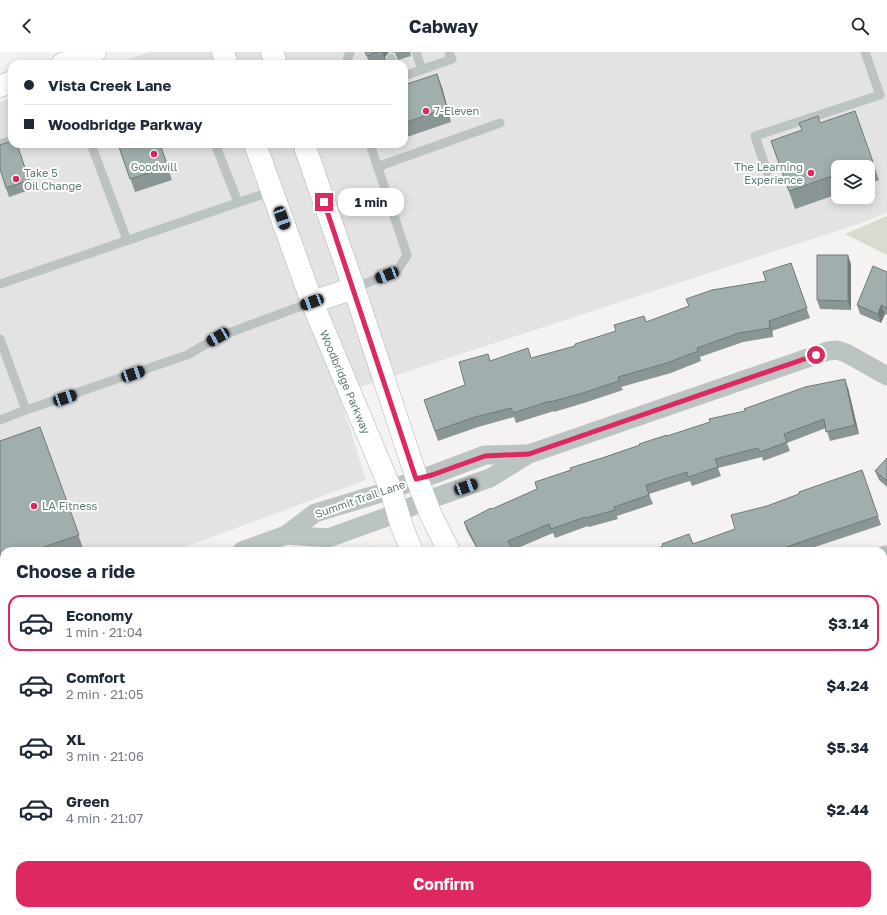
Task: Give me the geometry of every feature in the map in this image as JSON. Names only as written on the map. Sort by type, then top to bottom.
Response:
[{"type":"main road","points":[[73,60],[95,52]]},
{"type":"main road","name":"Woodbridge Parkway","points":[[256,148],[312,302],[391,490],[397,512],[410,547]]},
{"type":"main road","points":[[305,148],[354,288],[416,479],[447,547]]},
{"type":"main road","points":[[312,302],[354,288]]},
{"type":"street","points":[[529,454],[828,351],[837,350],[846,353],[887,376]]},
{"type":"street","name":"Summit Trail Lane","points":[[253,547],[286,535],[315,513],[391,490],[416,479],[432,475],[485,456],[529,454]]},
{"type":"street","name":"Summit Trail Lane","points":[[286,535],[328,538],[490,478],[529,454]]},
{"type":"lane","points":[[416,52],[422,70]]},
{"type":"lane","points":[[408,75],[452,59],[449,52]]},
{"type":"lane","points":[[768,172],[756,136],[880,95],[865,52]]},
{"type":"lane","points":[[377,167],[500,123]]},
{"type":"lane","points":[[92,148],[127,240]]},
{"type":"lane","points":[[217,148],[238,202]]},
{"type":"lane","points":[[354,288],[398,271],[407,255],[371,148]]},
{"type":"lane","points":[[0,284],[272,191]]},
{"type":"lane","points":[[0,420],[187,355],[218,337],[312,302]]},
{"type":"lane","points":[[0,338],[26,410]]},
{"type":"shaded area","points":[[150,52],[887,52],[887,213],[855,225],[339,394],[366,480],[185,547],[0,547],[0,102],[8,99],[8,148],[408,148],[408,60],[126,60]]},
{"type":"shaded area","points":[[887,216],[887,255],[845,234]]},
{"type":"building","points":[[365,52],[378,52],[367,56]]},
{"type":"building","points":[[437,74],[447,108],[408,122],[408,84]]},
{"type":"building","name":"The Learning Experience","points":[[855,111],[872,160],[831,160],[831,176],[789,191],[771,141],[802,130],[799,123],[818,116],[820,123]]},
{"type":"building","name":"Take 5 Oil Change","points":[[8,142],[8,148],[18,148],[29,180],[6,188],[0,169],[0,145]]},
{"type":"building","points":[[119,148],[161,148],[168,167],[130,179]]},
{"type":"building","points":[[817,255],[848,255],[848,301],[817,300]]},
{"type":"building","points":[[791,263],[807,308],[769,321],[770,328],[739,333],[697,348],[698,351],[667,363],[618,377],[619,381],[580,394],[550,401],[513,413],[511,408],[475,417],[435,431],[424,400],[465,385],[459,362],[488,354],[490,361],[528,348],[531,358],[575,346],[575,344],[616,331],[614,325],[644,316],[646,322],[689,306],[686,299],[712,290],[766,281],[763,272]]},
{"type":"building","points":[[873,266],[887,272],[887,308],[881,305],[878,314],[857,305]]},
{"type":"building","points":[[845,379],[855,425],[826,432],[824,419],[784,434],[787,442],[760,452],[758,448],[715,459],[718,467],[688,477],[687,472],[646,485],[649,495],[614,507],[615,510],[586,518],[585,517],[551,529],[549,524],[508,541],[511,547],[477,547],[464,522],[491,508],[492,509],[537,489],[535,482],[571,470],[570,468],[640,445],[639,444],[710,422],[709,419],[745,411],[744,409],[805,387]]},
{"type":"building","name":"LA Fitness","points":[[40,427],[79,535],[44,547],[0,547],[0,441]]},
{"type":"building","points":[[887,458],[887,481],[875,471]]},
{"type":"building","points":[[862,470],[878,516],[786,547],[660,547],[663,546],[662,544],[689,534],[693,544],[735,529],[731,515],[767,506],[799,494],[799,492]]},
{"type":"place","name":"7-Eleven","points":[[426,111]]},
{"type":"place","name":"Goodwill","points":[[154,154]]},
{"type":"place","name":"The Learning Experience","points":[[811,173]]},
{"type":"place","name":"Take 5 Oil Change","points":[[16,179]]},
{"type":"place","name":"LA Fitness","points":[[34,506]]},
{"type":"route","points":[[324,202],[354,288],[416,479],[432,475],[485,456],[529,454],[816,355]]}]
